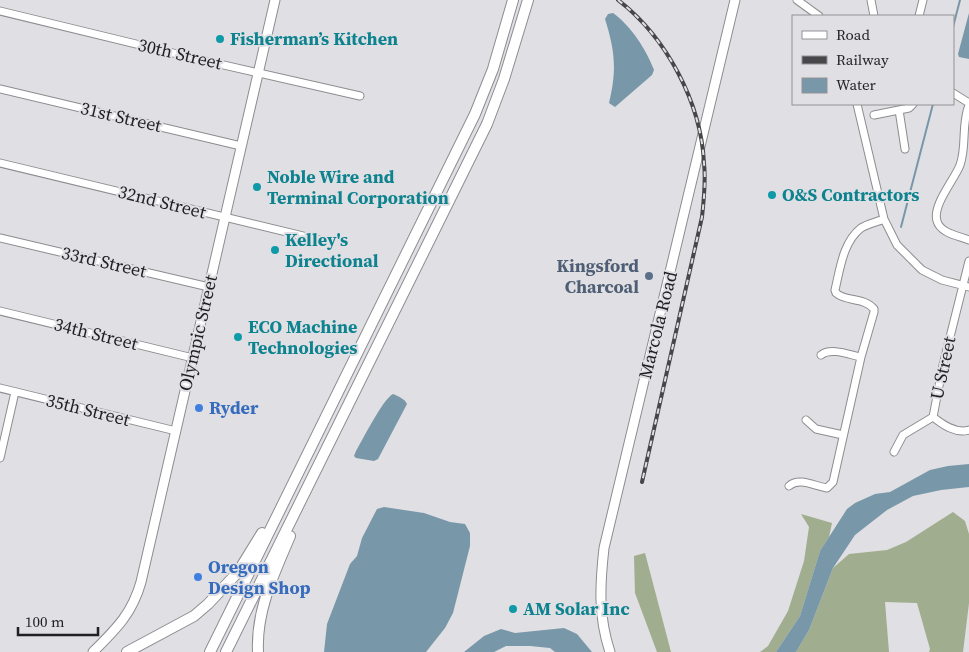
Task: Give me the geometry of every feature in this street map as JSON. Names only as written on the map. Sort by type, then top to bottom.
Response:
[{"type":"highway","points":[[210,652],[475,114],[493,69],[513,0]]},
{"type":"highway","points":[[226,652],[487,124],[504,79],[528,0]]},
{"type":"highway","points":[[258,652],[259,628],[266,595],[320,462]]},
{"type":"highway","points":[[127,652],[194,616],[221,592],[238,572],[298,474]]},
{"type":"main road","name":"Olympic Street","points":[[93,652],[123,622],[134,604],[138,593],[275,0]]},
{"type":"main road","name":"Marcola Road","points":[[610,652],[601,611],[600,587],[604,548],[735,0]]},
{"type":"street","points":[[797,0],[818,15]]},
{"type":"street","points":[[870,0],[874,15]]},
{"type":"street","points":[[919,15],[923,0]]},
{"type":"street","name":"30th Street","points":[[0,11],[360,96]]},
{"type":"street","name":"31st Street","points":[[0,88],[241,146]]},
{"type":"street","points":[[954,94],[969,104],[964,120],[962,155],[960,166],[945,189],[936,218],[941,229],[969,240]]},
{"type":"street","points":[[857,105],[884,219],[897,245],[922,270],[942,280],[966,286]]},
{"type":"street","points":[[874,115],[908,108],[911,105]]},
{"type":"street","points":[[899,110],[905,149]]},
{"type":"street","name":"32nd Street","points":[[0,163],[324,241]]},
{"type":"street","points":[[789,486],[799,482],[823,487],[830,486],[874,312],[874,309],[868,303],[841,297],[836,293],[841,266],[845,252],[853,237],[862,227],[884,219]]},
{"type":"street","name":"33rd Street","points":[[0,238],[209,287]]},
{"type":"street","name":"U Street","points":[[933,417],[943,365],[966,286],[969,261]]},
{"type":"street","name":"34th Street","points":[[0,311],[192,358]]},
{"type":"street","points":[[821,355],[827,351],[833,351],[862,358]]},
{"type":"street","name":"35th Street","points":[[0,388],[176,431]]},
{"type":"street","points":[[0,458],[15,392]]},
{"type":"street","points":[[894,452],[903,435],[933,417],[957,431],[969,430]]},
{"type":"street","points":[[806,420],[816,429],[843,435]]},
{"type":"green space","points":[[953,512],[965,521],[969,534],[969,603],[963,652],[929,652],[930,649],[917,603],[885,602],[889,652],[796,652],[809,630],[833,568],[849,554],[887,550],[906,542]]},
{"type":"green space","points":[[801,514],[832,523],[829,537],[820,551],[800,616],[776,652],[760,652],[768,646],[788,611],[804,561],[809,527]]},
{"type":"green space","points":[[645,553],[671,652],[657,652],[635,593],[634,556]]},
{"type":"water","points":[[613,13],[626,24],[637,39],[647,54],[654,70],[652,75],[615,107],[609,103],[614,61],[605,19],[608,14]]},
{"type":"water","points":[[969,13],[969,59],[959,57],[958,54]]},
{"type":"water","points":[[393,394],[403,399],[407,404],[378,459],[374,461],[356,458],[354,456],[356,451],[373,420],[384,403]]},
{"type":"water","points":[[969,464],[969,487],[913,496],[887,510],[855,535],[833,568],[809,630],[796,652],[776,652],[800,616],[820,551],[847,509],[855,503],[875,494],[890,492],[930,470]]},
{"type":"water","points":[[384,507],[424,513],[450,522],[465,524],[470,533],[470,546],[453,613],[445,628],[426,652],[324,652],[327,624],[350,564],[357,556],[362,538],[377,509]]},
{"type":"water","points":[[564,628],[577,634],[592,652],[555,652],[550,648],[506,646],[494,652],[464,652],[484,636],[501,629],[515,633]]},
{"type":"waterway","points":[[954,23],[960,0]]},
{"type":"waterway","points":[[901,227],[933,105]]},
{"type":"railway","points":[[618,0],[651,32],[678,72],[696,117],[705,170],[702,217],[642,482]]},
{"type":"place","name":"Fisherman’s Kitchen","points":[[220,39]]},
{"type":"place","name":"Noble Wire and Terminal Corporation","points":[[257,187]]},
{"type":"place","name":"O&S Contractors","points":[[772,195]]},
{"type":"place","name":"Kelley's Directional","points":[[275,250]]},
{"type":"place","name":"Kingsford Charcoal","points":[[649,276]]},
{"type":"place","name":"ECO Machine Technologies","points":[[238,337]]},
{"type":"place","name":"Ryder","points":[[199,408]]},
{"type":"place","name":"Oregon Design Shop","points":[[198,577]]},
{"type":"place","name":"AM Solar Inc","points":[[513,609]]}]
